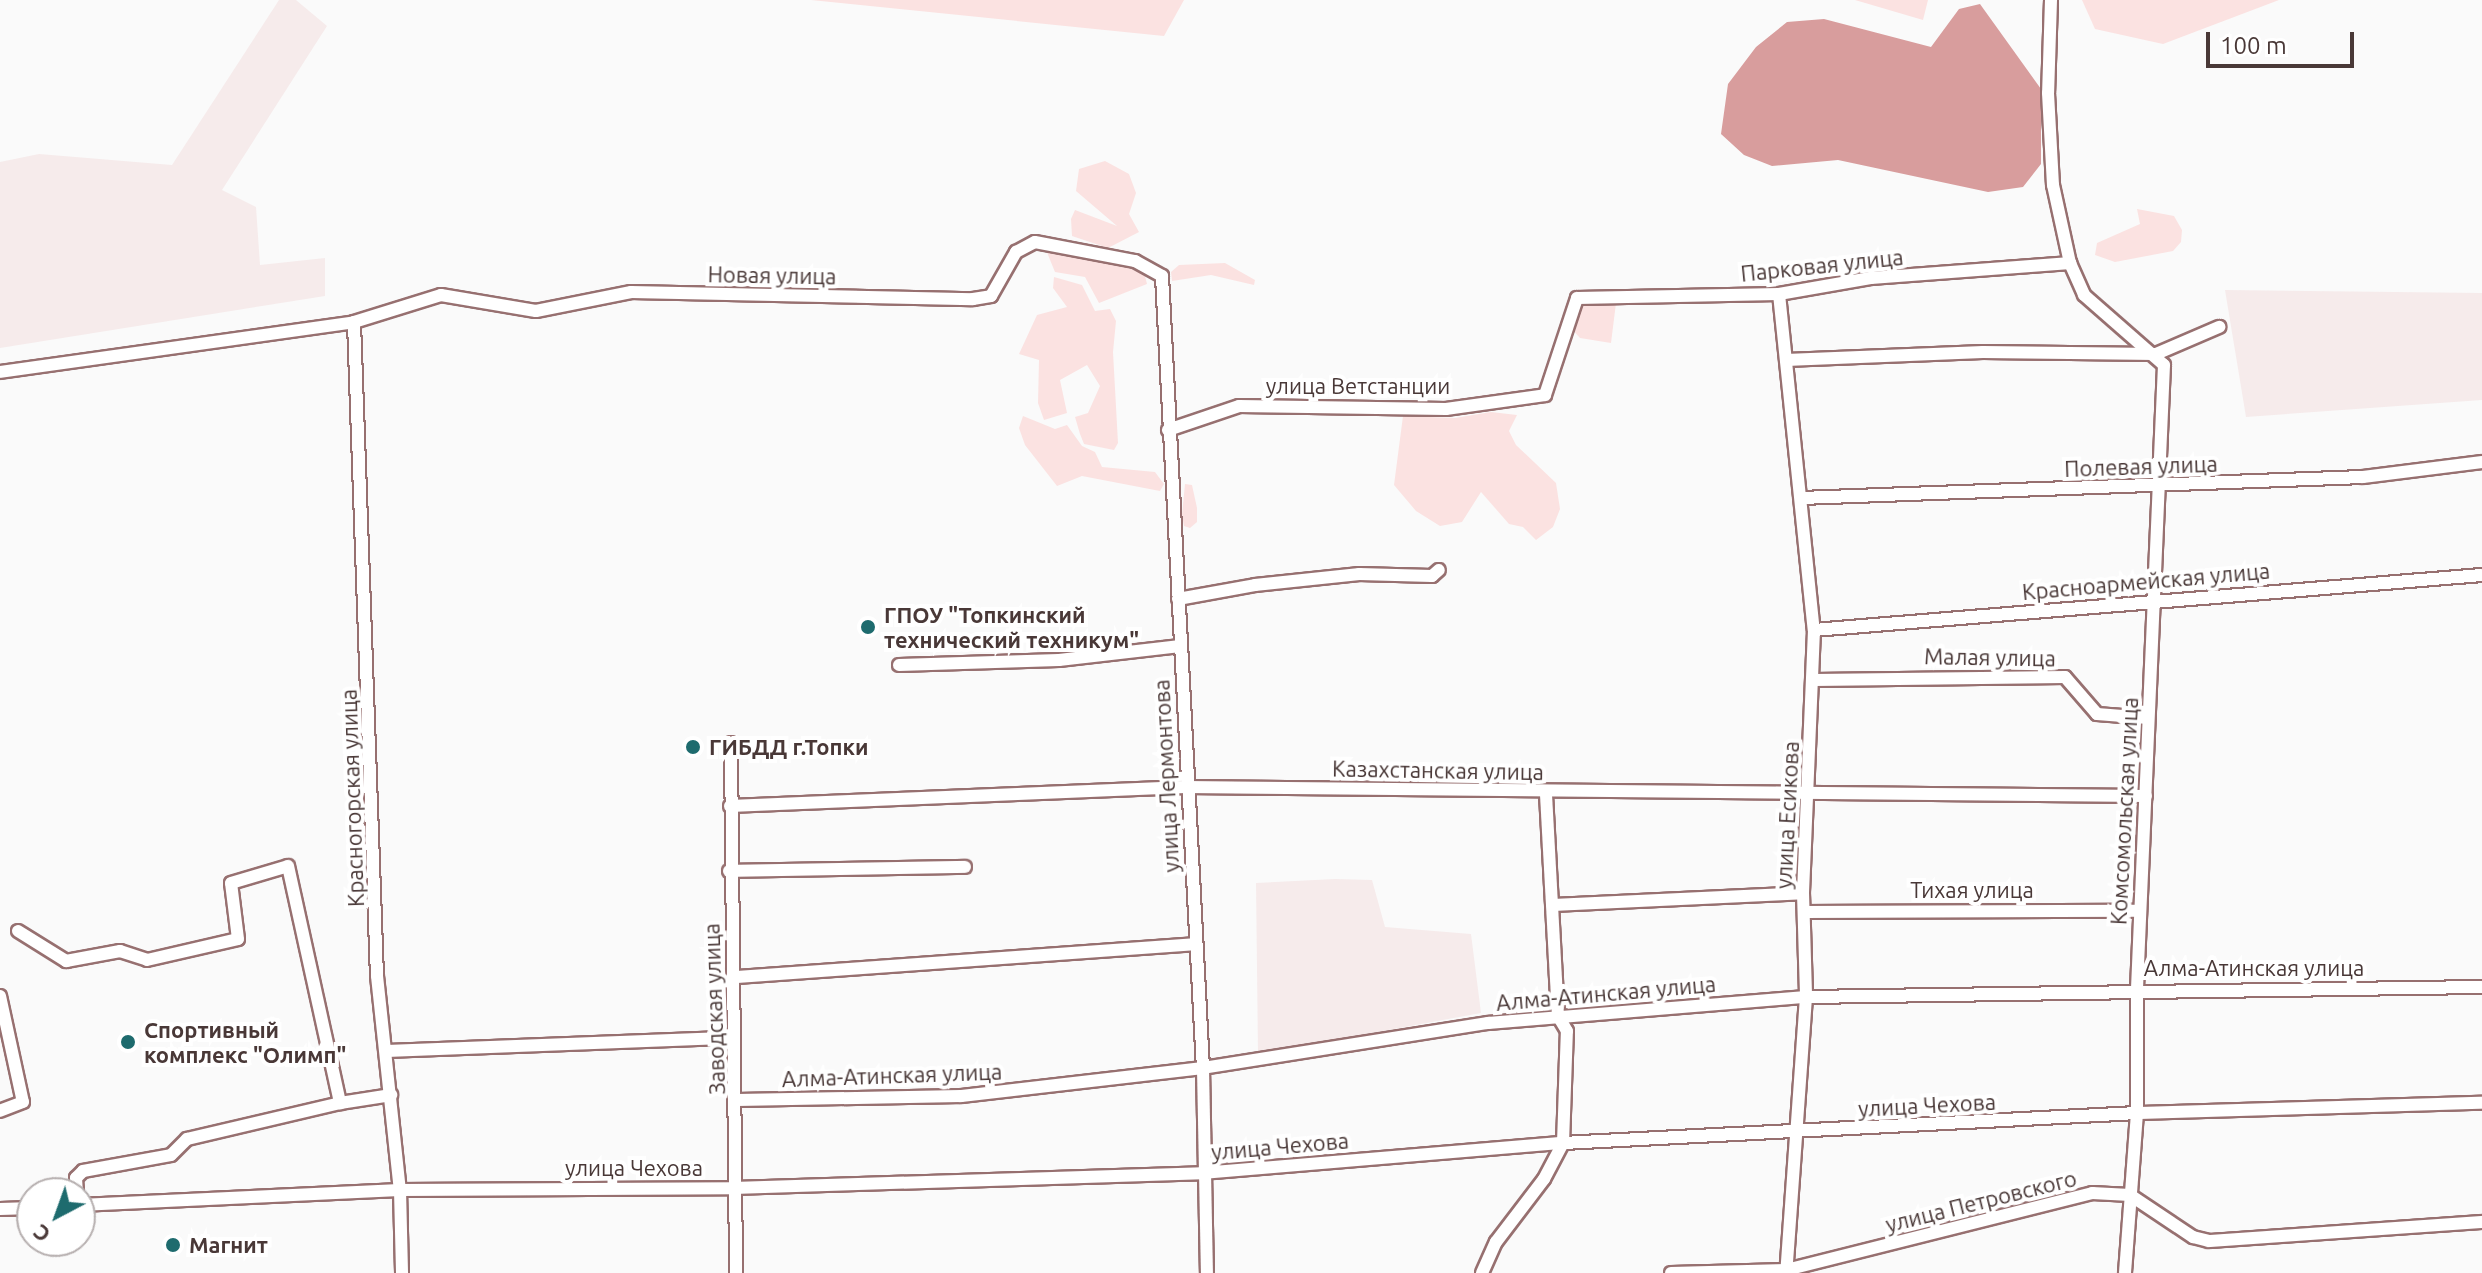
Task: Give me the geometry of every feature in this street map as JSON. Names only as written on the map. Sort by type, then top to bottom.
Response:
[{"type":"street","points":[[2051,0],[2048,93],[2053,185],[2070,263],[2084,295],[2156,354]]},
{"type":"street","name":"Новая улица","points":[[354,322],[441,295],[536,311],[631,292],[973,299],[991,296],[1016,252],[1035,242],[1135,261],[1162,276]]},
{"type":"street","name":"Парковая улица","points":[[1577,298],[1779,294],[1871,278],[2070,263]]},
{"type":"street","name":"улица Лермонтова","points":[[1162,276],[1186,787],[1203,1068],[1202,1173],[1207,1273]]},
{"type":"street","name":"улица Есикова","points":[[1779,294],[1795,486],[1801,498],[1814,630],[1803,893],[1806,997],[1799,1133],[1786,1272]]},
{"type":"street","name":"улица Ветстанции","points":[[1168,430],[1239,406],[1446,409],[1545,395],[1577,298]]},
{"type":"street","points":[[0,372],[354,322]]},
{"type":"street","name":"Красногорская улица","points":[[354,322],[377,976],[400,1190],[402,1273]]},
{"type":"street","points":[[1786,360],[1901,353],[2156,354],[2219,327]]},
{"type":"street","name":"Комсомольская улица","points":[[2125,1273],[2137,1113],[2137,989],[2160,485],[2164,365],[2156,354]]},
{"type":"street","name":"Полевая улица","points":[[1801,498],[2363,477],[2482,462]]},
{"type":"street","points":[[1178,599],[1359,574],[1432,576],[1439,570]]},
{"type":"street","name":"Красноармейская улица","points":[[1814,630],[2156,599],[2482,575]]},
{"type":"street","points":[[899,665],[1059,660],[1180,646]]},
{"type":"street","name":"Малая улица","points":[[1814,680],[2065,677],[2097,714],[2148,718]]},
{"type":"street","name":"Заводская улица","points":[[731,743],[729,871],[736,977],[731,1038],[737,1100],[733,1188],[736,1273]]},
{"type":"street","name":"Казахстанская улица","points":[[730,806],[1186,787],[2146,796]]},
{"type":"street","points":[[1482,1273],[1496,1242],[1544,1179],[1563,1143],[1567,1031],[1558,1016],[1546,792]]},
{"type":"street","points":[[18,931],[66,961],[120,951],[147,960],[238,939],[231,883],[288,866],[340,1103]]},
{"type":"street","points":[[729,871],[965,867]]},
{"type":"street","points":[[1553,905],[1803,893]]},
{"type":"street","name":"Тихая улица","points":[[1804,912],[2140,911]]},
{"type":"street","points":[[736,977],[1195,944]]},
{"type":"street","name":"Алма-Атинская улица","points":[[737,1100],[961,1096],[1203,1068],[1558,1016],[1806,997],[2137,989],[2482,987]]},
{"type":"street","points":[[0,996],[23,1102],[0,1111]]},
{"type":"street","points":[[386,1051],[731,1038]]},
{"type":"street","points":[[77,1177],[83,1171],[171,1155],[187,1139],[340,1103],[391,1095]]},
{"type":"street","name":"улица Чехова","points":[[96,1204],[400,1190],[733,1188],[1202,1173],[1563,1143],[2137,1113],[2482,1103]]},
{"type":"street","points":[[2130,1195],[2193,1237],[2209,1241],[2482,1222]]},
{"type":"street","name":"улица Петровского","points":[[1671,1273],[1786,1272],[2063,1198],[2130,1195]]},
{"type":"shaded area","points":[[279,0],[296,0],[327,26],[222,190],[256,207],[260,265],[325,258],[325,296],[0,348],[0,162],[39,154],[172,165]]},
{"type":"shaded area","points":[[811,0],[1184,0],[1164,36]]},
{"type":"shaded area","points":[[1855,0],[1928,0],[1923,20]]},
{"type":"shaded area","points":[[2082,0],[2279,0],[2163,44],[2095,29]]},
{"type":"shaded area","points":[[1980,4],[2041,89],[2041,164],[2023,187],[1988,192],[1838,160],[1772,166],[1744,155],[1721,134],[1728,84],[1756,47],[1787,22],[1824,19],[1931,47],[1959,9]]},
{"type":"shaded area","points":[[1105,161],[1129,174],[1136,193],[1129,214],[1139,232],[1108,248],[1072,236],[1071,219],[1075,210],[1117,226],[1076,191],[1079,169]]},
{"type":"shaded area","points":[[2137,209],[2174,216],[2182,230],[2181,242],[2173,251],[2115,262],[2095,255],[2097,243],[2140,224]]},
{"type":"shaded area","points":[[1046,250],[1131,268],[1145,276],[1147,284],[1099,303],[1085,277],[1055,272]]},
{"type":"shaded area","points":[[1225,263],[1255,280],[1254,285],[1211,275],[1172,281],[1171,272],[1179,265]]},
{"type":"shaded area","points":[[1054,277],[1082,285],[1095,311],[1110,309],[1116,321],[1113,352],[1118,443],[1114,450],[1084,444],[1080,434],[1075,417],[1088,413],[1100,386],[1087,365],[1060,380],[1067,413],[1044,420],[1038,403],[1039,360],[1019,354],[1037,315],[1067,307],[1053,288]]},
{"type":"shaded area","points":[[2225,290],[2482,293],[2482,400],[2246,417]]},
{"type":"shaded area","points":[[1616,303],[1611,343],[1580,338],[1572,329],[1582,305]]},
{"type":"shaded area","points":[[1491,412],[1517,415],[1509,431],[1516,445],[1556,483],[1560,509],[1553,527],[1536,540],[1523,527],[1509,524],[1481,492],[1462,522],[1440,526],[1416,511],[1394,485],[1403,416],[1455,418]]},
{"type":"shaded area","points":[[1023,416],[1055,429],[1067,425],[1082,446],[1095,452],[1102,467],[1155,472],[1164,484],[1160,491],[1082,476],[1057,486],[1025,445],[1019,428]]},
{"type":"shaded area","points":[[1185,484],[1192,485],[1197,508],[1197,522],[1190,528],[1184,526],[1182,515]]},
{"type":"shaded area","points":[[1372,880],[1385,927],[1471,934],[1481,1013],[1258,1054],[1256,883]]},
{"type":"place","name":"ГПОУ \"Топкинский технический техникум\"","points":[[868,627]]},
{"type":"place","name":"ГИБДД г.Топки","points":[[693,747]]},
{"type":"place","name":"Спортивный комплекс \"Олимп\"","points":[[128,1042]]},
{"type":"place","name":"Магнит","points":[[173,1245]]}]
